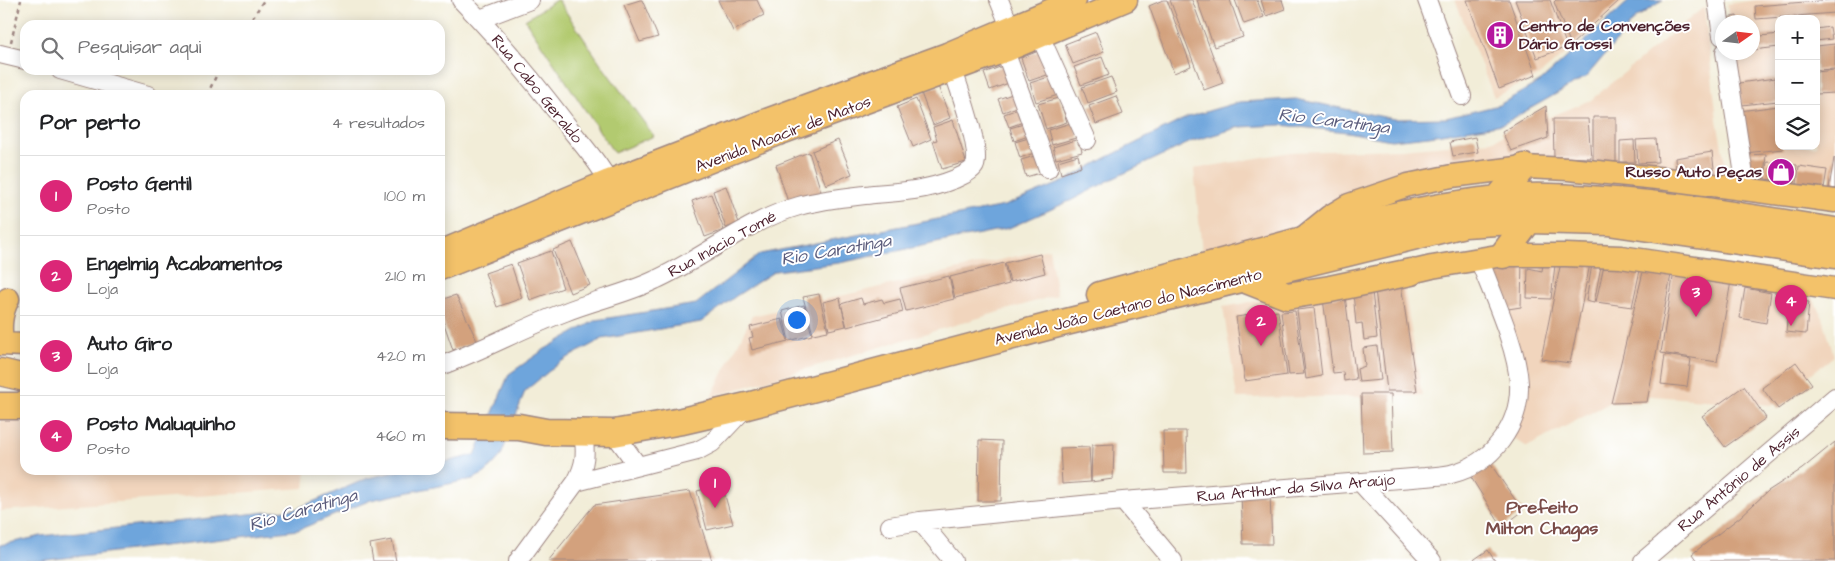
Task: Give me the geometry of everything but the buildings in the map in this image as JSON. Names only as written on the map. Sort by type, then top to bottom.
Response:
[{"type":"highway","points":[[1497,200],[1524,167]]},
{"type":"highway","name":"Avenida João Caetano do Nascimento","points":[[546,425],[657,412],[714,402],[785,384],[1050,308],[1302,239],[1413,212],[1526,197],[1567,197],[1706,210],[1741,229]]},
{"type":"highway","points":[[1380,219],[1394,259],[1411,272]]},
{"type":"highway","points":[[1491,257],[1529,220]]},
{"type":"highway","name":"Avenida João Caetano do Nascimento","points":[[445,426],[519,427],[535,418],[546,425],[583,433],[614,432],[682,421],[747,406],[1058,324],[1465,224],[1529,220],[1741,229]]},
{"type":"highway","points":[[1741,229],[1835,231]]},
{"type":"highway","points":[[1741,229],[1835,255]]},
{"type":"highway","points":[[1241,278],[1287,296],[1339,288],[1411,272]]},
{"type":"highway","points":[[0,372],[20,377]]},
{"type":"highway","points":[[0,406],[20,406]]},
{"type":"main road","name":"Avenida Moacir de Matos","points":[[950,63],[1005,51],[1126,0]]},
{"type":"main road","name":"Avenida Moacir de Matos","points":[[445,250],[781,132],[950,63],[1010,27],[1061,3]]},
{"type":"main road","name":"Avenida João Caetano do Nascimento","points":[[1302,239],[1329,217],[1349,205],[1408,184],[1452,176],[1524,167],[1568,169],[1746,188],[1835,201]]},
{"type":"main road","name":"Avenida Moacir de Matos","points":[[445,266],[613,190]]},
{"type":"main road","points":[[1411,272],[1491,257],[1566,255],[1621,257],[1835,290]]},
{"type":"main road","points":[[11,300],[2,311],[0,320],[1,344],[20,345]]},
{"type":"street","name":"Rua Cabo Geraldo","points":[[461,0],[480,19],[541,91],[613,190]]},
{"type":"street","points":[[480,19],[530,0]]},
{"type":"street","points":[[999,0],[1010,27]]},
{"type":"street","points":[[1427,0],[1462,96]]},
{"type":"street","points":[[1717,0],[1719,15]]},
{"type":"street","points":[[1040,36],[1087,140]]},
{"type":"street","points":[[1005,51],[1048,169]]},
{"type":"street","points":[[4,55],[20,59]]},
{"type":"street","points":[[1726,60],[1746,188]]},
{"type":"street","name":"Rua Inácio Tomé","points":[[445,364],[566,312],[625,293],[655,280],[705,254],[741,231],[773,214],[830,199],[908,192],[941,185],[966,174],[975,167],[977,157],[974,140],[950,63]]},
{"type":"street","points":[[78,75],[130,90]]},
{"type":"street","name":"Rua Arthur da Silva Araújo","points":[[890,526],[920,521],[1123,501],[1361,483],[1453,473],[1480,461],[1498,447],[1509,428],[1517,406],[1519,383],[1491,257]]},
{"type":"street","name":"Rua Antônio de Assis","points":[[1643,561],[1835,397]]},
{"type":"street","points":[[576,482],[687,455],[712,443],[747,406]]},
{"type":"street","points":[[614,432],[638,466]]},
{"type":"street","points":[[518,561],[576,482],[583,469],[586,457],[583,433]]},
{"type":"street","points":[[1361,483],[1432,561]]},
{"type":"street","points":[[1123,501],[1173,561]]},
{"type":"street","points":[[920,521],[952,561]]},
{"type":"path","points":[[4,55],[21,0]]},
{"type":"path","points":[[251,20],[264,0]]},
{"type":"path","points":[[209,90],[217,75]]},
{"type":"shaded area","points":[[1455,0],[1626,0],[1537,77],[1494,97]]},
{"type":"shaded area","points":[[1757,0],[1835,0],[1835,169],[1833,176],[1747,179],[1733,60],[1760,60],[1760,15],[1728,15],[1727,4]]},
{"type":"shaded area","points":[[1704,7],[1717,120],[1728,180],[1463,165],[1359,186],[1303,225],[1202,252],[1194,169],[1291,152],[1403,149],[1491,141],[1591,100]]},
{"type":"shaded area","points":[[1049,249],[1057,295],[711,397],[752,316]]},
{"type":"shaded area","points":[[1488,261],[1574,261],[1809,291],[1823,318],[1834,356],[1771,405],[1626,394],[1527,447],[1512,437],[1526,401]]},
{"type":"shaded area","points":[[1402,275],[1422,396],[1237,398],[1223,307]]},
{"type":"shaded area","points":[[0,420],[20,422],[20,475],[305,475],[304,488],[0,511]]},
{"type":"green space","points":[[558,0],[603,67],[654,136],[614,153],[525,20]]},
{"type":"water","name":"Rio Caratinga","points":[[1630,0],[1663,0],[1636,18],[1586,77],[1503,124],[1391,140],[1347,132],[1281,125],[1240,127],[1193,141],[1072,200],[1009,228],[839,263],[775,271],[736,296],[701,322],[602,339],[560,362],[525,391],[501,456],[485,473],[473,479],[371,500],[298,530],[39,561],[0,561],[0,545],[41,536],[296,509],[368,478],[382,475],[445,475],[445,462],[475,455],[509,374],[545,349],[596,320],[696,304],[760,254],[1004,206],[1065,181],[1104,159],[1188,117],[1239,102],[1296,99],[1394,119],[1446,118],[1499,105],[1541,81]]},
{"type":"place","name":"Centro de Convenções Dário Grossi","points":[[1500,35]]},
{"type":"place","name":"Russo Auto Peças","points":[[1781,172]]},
{"type":"place","name":"Auto Giro","points":[[1696,317]]},
{"type":"place","name":"Posto Maluquinho","points":[[1791,326]]},
{"type":"place","name":"Engelmig Acabamentos","points":[[1261,346]]},
{"type":"place","name":"Posto Gentil","points":[[715,508]]},
{"type":"district","name":"Prefeito Milton Chagas","points":[[1542,517]]}]
